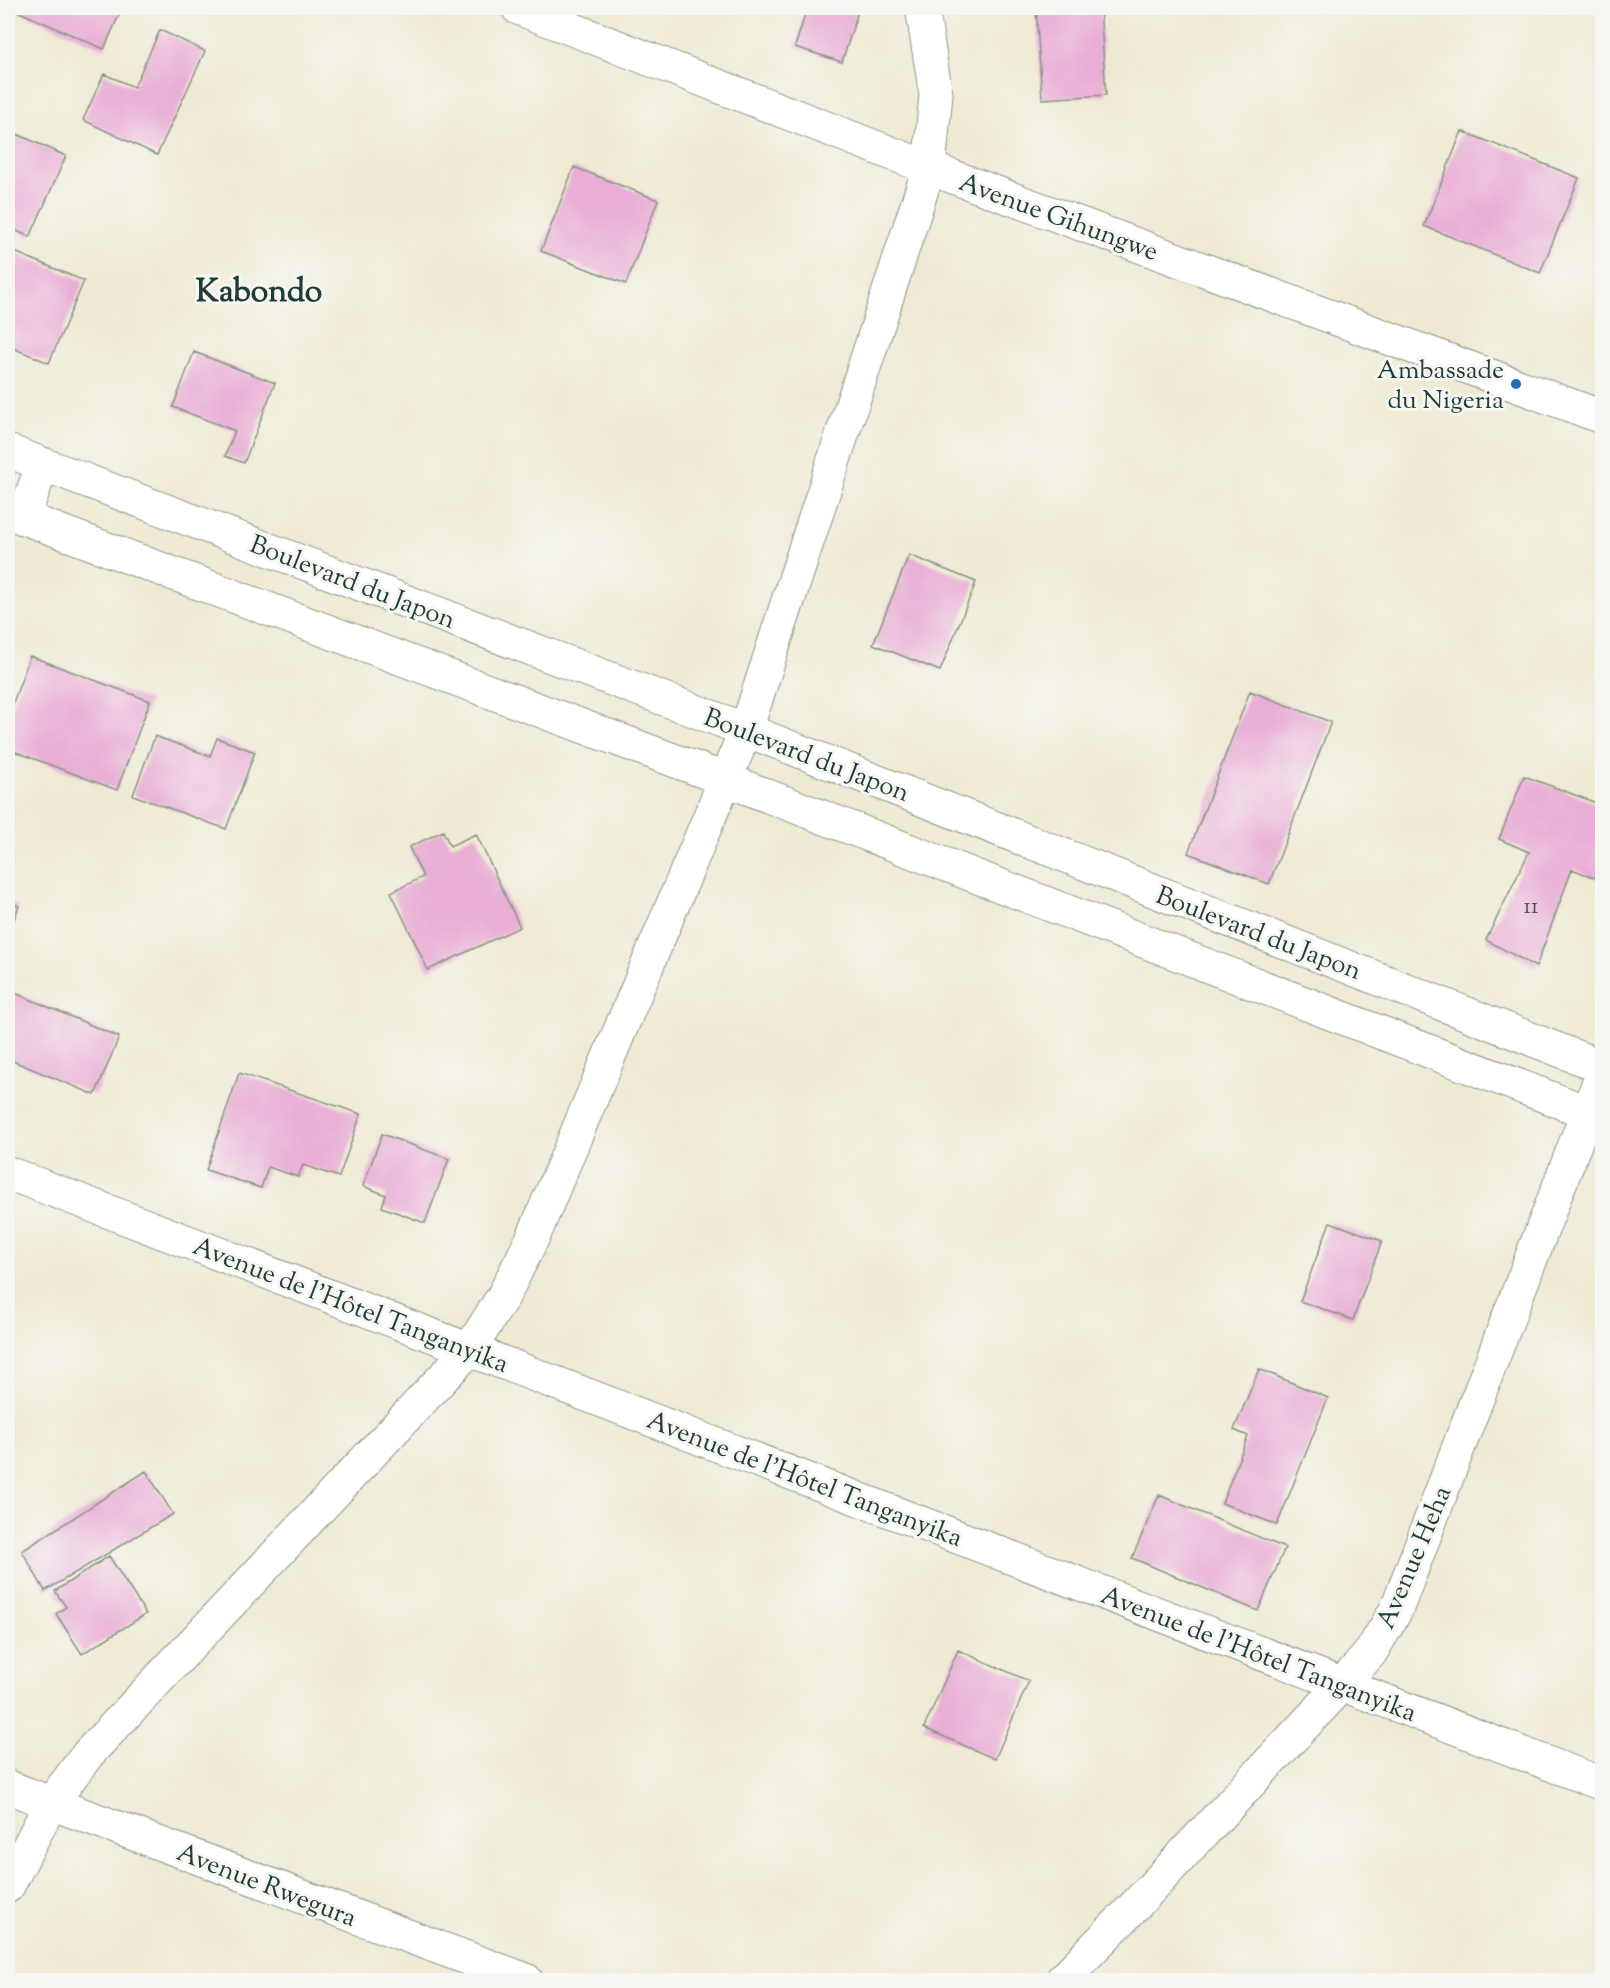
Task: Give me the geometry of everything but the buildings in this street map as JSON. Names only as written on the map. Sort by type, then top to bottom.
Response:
[{"type":"street","name":"Avenue Gihungwe","points":[[518,8],[929,168],[1602,417]]},
{"type":"street","points":[[8,1886],[51,1803],[88,1754],[470,1349],[504,1295],[534,1235],[746,730],[929,168],[936,94],[922,8]]},
{"type":"street","name":"Boulevard du Japon","points":[[8,451],[746,730],[1602,1067]]},
{"type":"street","points":[[15,515],[43,464]]},
{"type":"street","name":"Boulevard du Japon","points":[[15,515],[724,779],[1595,1115]]},
{"type":"street","name":"Avenue Heha","points":[[1062,1980],[1127,1914],[1371,1652],[1396,1610],[1595,1115],[1602,1074]]},
{"type":"street","name":"Avenue de l'Hôtel Tanganyika","points":[[8,1173],[1602,1784]]},
{"type":"street","name":"Avenue Rwegura","points":[[8,1787],[526,1980]]},
{"type":"place","name":"Ambassade du Nigeria","points":[[1516,384]]},
{"type":"district","name":"Kabondo","points":[[259,290]]}]
